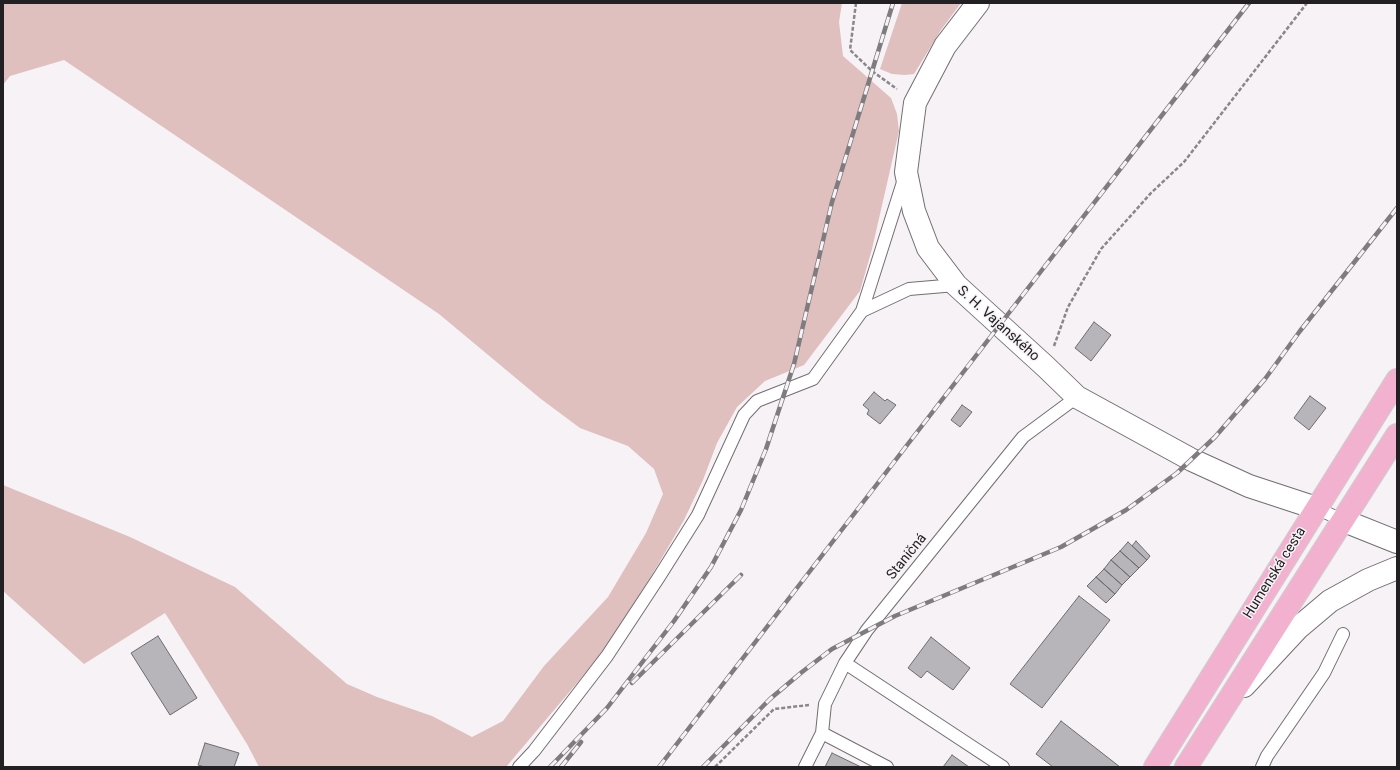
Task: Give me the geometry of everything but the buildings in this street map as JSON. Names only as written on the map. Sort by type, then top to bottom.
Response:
[{"type":"main road","name":"Humenská cesta","points":[[1155,767],[1397,380]]},
{"type":"main road","name":"Humenská cesta","points":[[1186,767],[1397,435]]},
{"type":"street","name":"S. H. Vajanského","points":[[978,3],[945,46],[915,103],[906,172],[914,211],[928,248],[956,285],[1077,396],[1192,460],[1248,486],[1316,508]]},
{"type":"street","points":[[1342,520],[1397,542]]},
{"type":"street","points":[[1218,716],[1298,628],[1330,601],[1368,580],[1397,568]]},
{"type":"lane","points":[[519,767],[534,751],[607,656],[663,571],[698,515],[744,415],[756,401],[813,379],[862,311],[906,172]]},
{"type":"lane","points":[[862,311],[909,289],[956,285]]},
{"type":"lane","name":"Staničná","points":[[805,767],[822,734],[826,704],[845,663],[867,630],[1023,437],[1077,396]]},
{"type":"lane","points":[[1316,508],[1342,520]]},
{"type":"lane","points":[[1262,767],[1267,756],[1324,672],[1342,634]]},
{"type":"lane","points":[[845,663],[1004,767]]},
{"type":"lane","points":[[822,734],[887,767]]},
{"type":"path","points":[[856,3],[850,50],[872,72],[915,103]]},
{"type":"path","points":[[1046,367],[1068,307],[1100,249],[1151,193],[1184,162],[1307,3]]},
{"type":"path","points":[[715,767],[774,709],[826,704]]},
{"type":"shaded area","points":[[3,3],[842,3],[839,22],[843,56],[891,98],[897,114],[899,131],[872,249],[860,291],[804,365],[765,381],[737,407],[717,443],[703,480],[684,520],[625,621],[609,645],[506,767],[259,767],[247,744],[165,613],[84,664],[3,591],[3,485],[130,537],[235,587],[347,684],[377,697],[432,716],[472,737],[503,721],[544,666],[608,597],[646,533],[663,494],[654,469],[628,446],[580,428],[541,399],[439,314],[64,60],[10,76],[3,85]]},
{"type":"shaded area","points":[[902,3],[961,3],[941,30],[914,74],[905,75],[892,74],[880,69]]},
{"type":"railway","points":[[550,767],[607,708],[674,621],[711,567],[741,510],[766,449],[794,364],[832,202],[893,3]]},
{"type":"railway","points":[[659,767],[1249,3]]},
{"type":"railway","points":[[703,767],[770,699],[832,649],[895,616],[1061,547],[1126,510],[1177,473],[1215,437],[1265,379],[1300,331],[1397,208]]},
{"type":"railway","points":[[632,683],[741,575]]},
{"type":"railway","points":[[561,767],[581,742]]}]
